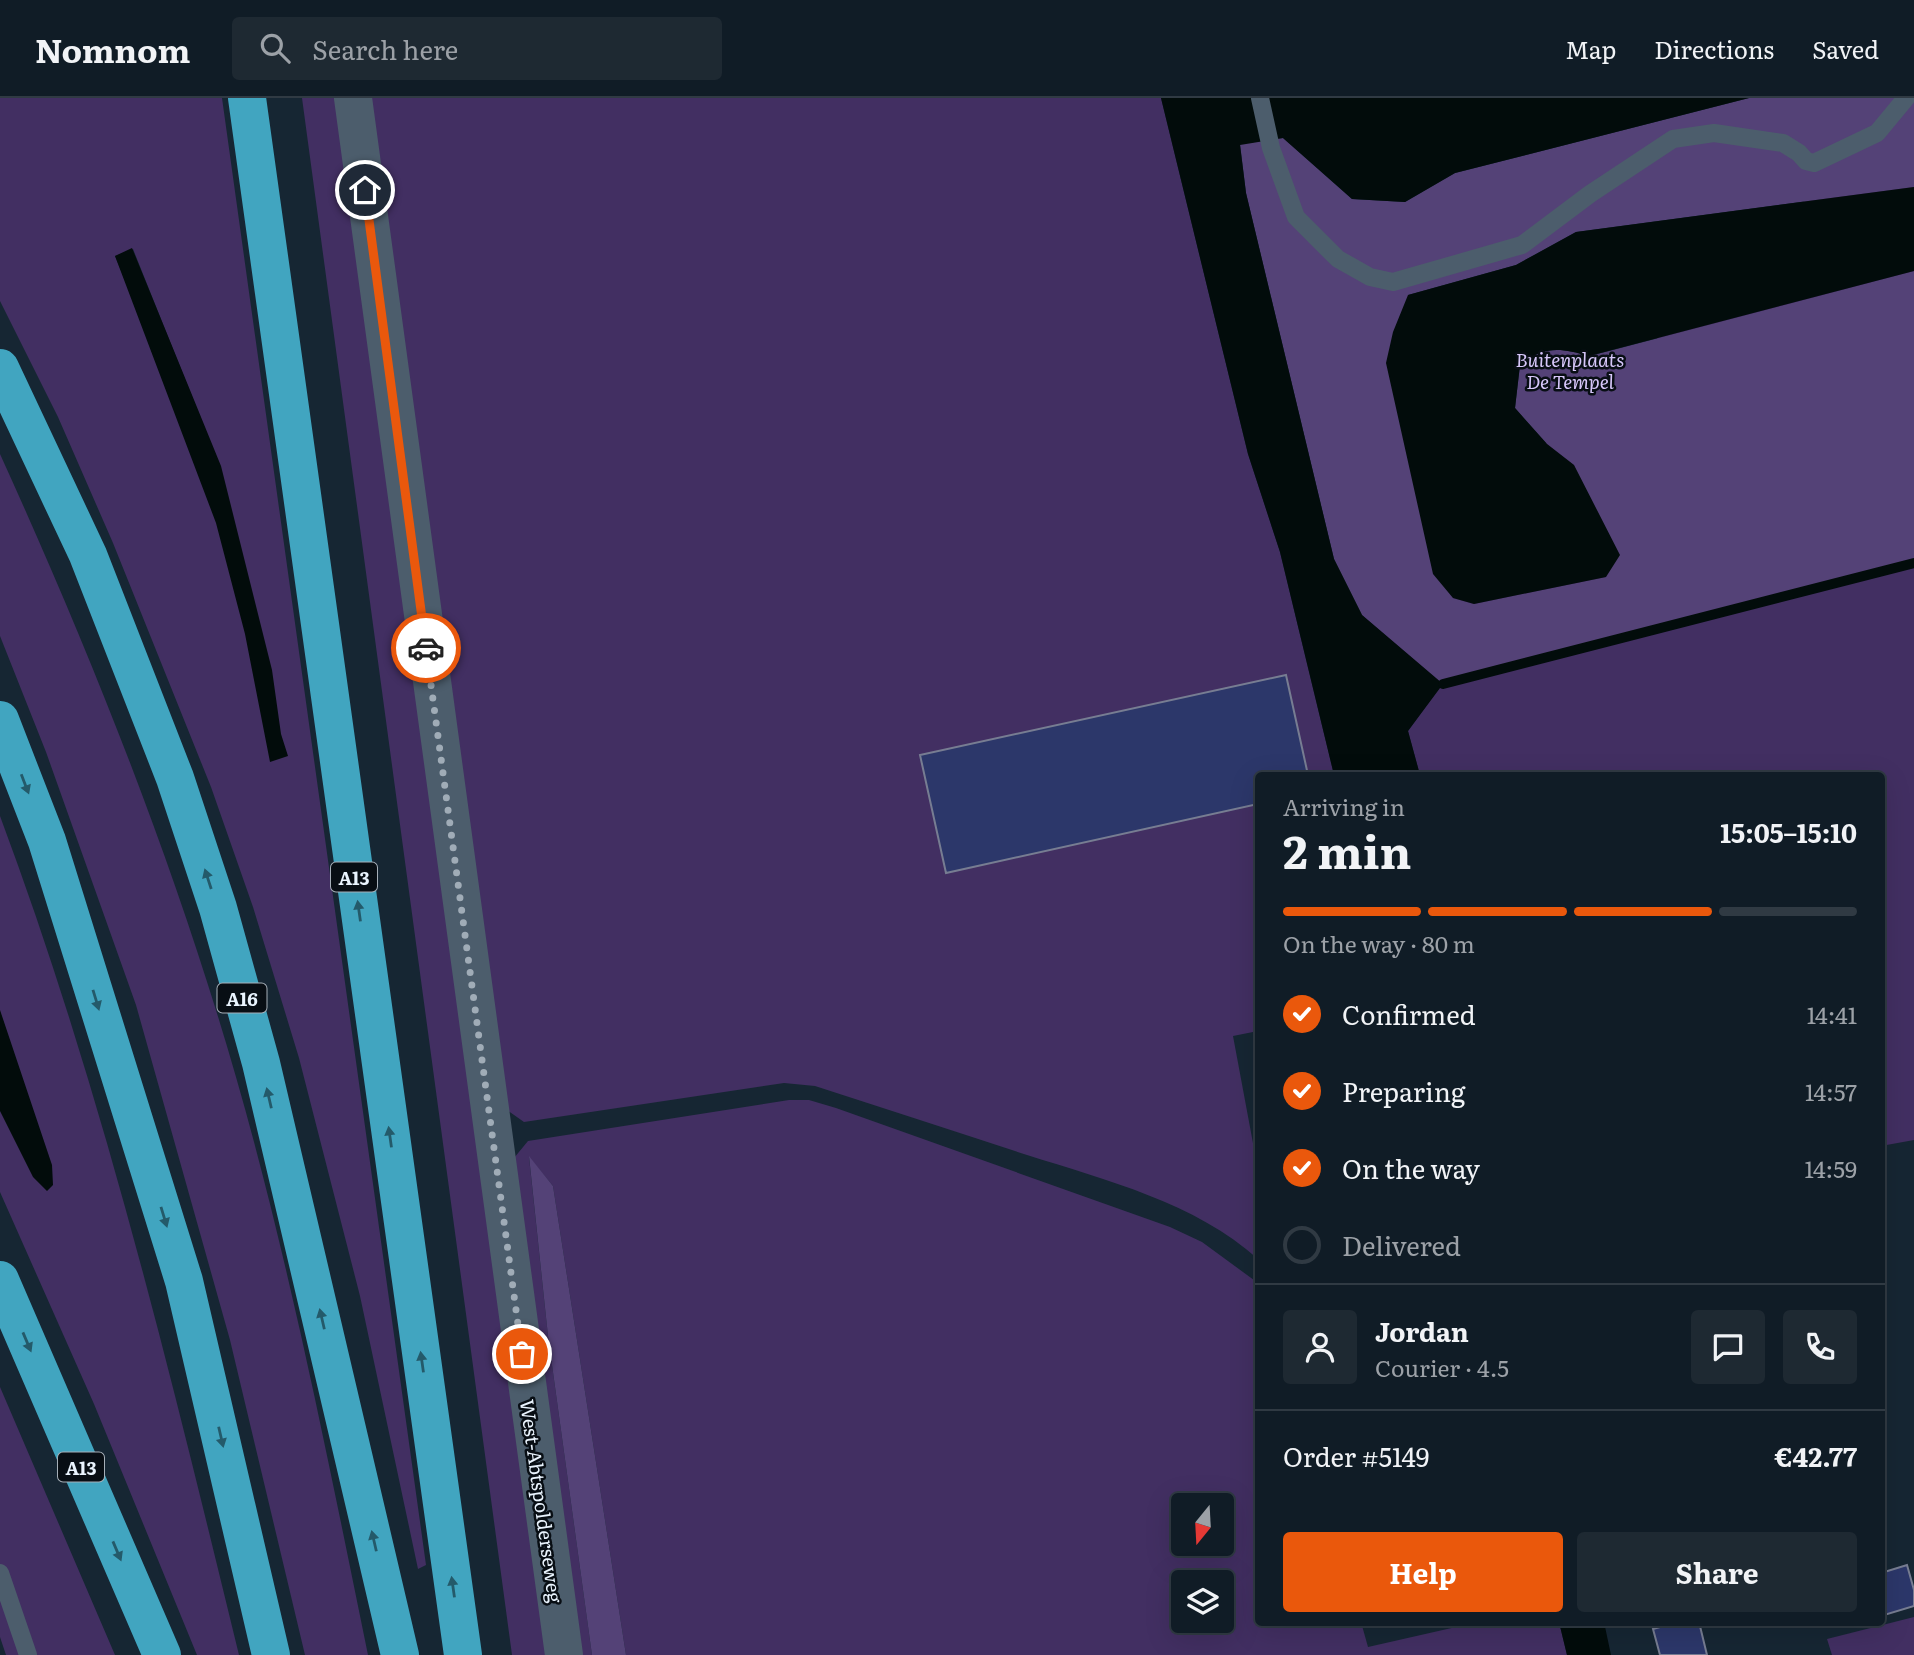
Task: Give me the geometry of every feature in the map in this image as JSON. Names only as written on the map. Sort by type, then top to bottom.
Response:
[{"type":"highway","name":"A13","points":[[247,98],[463,1655]]},
{"type":"highway","name":"A16","points":[[0,368],[88,555],[175,778],[218,908],[261,1063],[401,1655]]},
{"type":"highway","points":[[0,720],[47,841],[184,1281],[271,1655]]},
{"type":"highway","name":"A13","points":[[0,1280],[162,1655]]},
{"type":"street","name":"West-Abtspolderseweg","points":[[353,98],[564,1655]]},
{"type":"lane","points":[[1260,98],[1270,148],[1296,217],[1338,259],[1370,276],[1393,282],[1522,245],[1590,194],[1673,139],[1714,133],[1783,144],[1799,153],[1806,161],[1814,163],[1877,133],[1906,98]]},
{"type":"lane","points":[[0,1573],[28,1655]]},
{"type":"shaded area","points":[[0,98],[222,98],[426,1565],[418,1569],[360,1296],[299,1058],[253,907],[211,787],[113,543],[58,417],[0,301]],"holes":[[[133,249],[203,424],[168,385],[115,256]]]},
{"type":"shaded area","points":[[302,98],[337,98],[547,1655],[512,1655]]},
{"type":"shaded area","points":[[371,98],[1161,98],[1248,454],[1280,552],[1333,772],[1255,772],[1255,1032],[1233,1036],[1255,1154],[1255,1256],[1234,1239],[1207,1223],[1149,1195],[815,1086],[784,1083],[524,1122],[507,1110]]},
{"type":"shaded area","points":[[1161,98],[1749,98],[1455,173],[1405,202],[1352,199],[1283,138],[1240,145],[1246,193],[1334,559],[1362,615],[1443,684],[1408,731],[1419,772],[1333,772],[1280,552],[1248,454]]},
{"type":"shaded area","points":[[1914,98],[1914,1140],[1885,1145],[1885,772],[1419,772],[1408,731],[1442,684],[1362,615]]},
{"type":"shaded area","points":[[1914,187],[1914,271],[1589,356],[1570,351],[1545,351],[1520,365],[1515,408],[1547,444],[1574,465],[1620,555],[1606,577],[1474,604],[1453,598],[1433,574],[1386,363],[1393,332],[1408,295],[1516,265],[1576,232]]},
{"type":"shaded area","points":[[132,248],[221,466],[272,670],[281,734],[288,756],[270,762],[245,634],[216,523],[115,256]]},
{"type":"shaded area","points":[[0,454],[73,622],[141,792],[173,879],[229,1053],[286,1269],[368,1655],[305,1655],[230,1340],[136,1005],[46,752],[0,636]]},
{"type":"shaded area","points":[[0,816],[71,1022],[132,1232],[239,1655],[197,1655],[94,1404],[0,1192]]},
{"type":"shaded area","points":[[0,1010],[52,1165],[53,1185],[47,1191],[33,1177],[0,1111]]},
{"type":"shaded area","points":[[789,1100],[809,1100],[1170,1227],[1202,1242],[1255,1281],[1255,1626],[1362,1626],[1368,1647],[1460,1626],[1560,1626],[1567,1655],[626,1655],[553,1186],[529,1157],[548,1336],[592,1655],[581,1655],[514,1158],[528,1141]]},
{"type":"shaded area","points":[[0,1387],[115,1655],[6,1655],[0,1637]]},
{"type":"shaded area","points":[[1914,1617],[1914,1655],[1832,1655],[1827,1639]]},
{"type":"shaded area","points":[[1560,1626],[1605,1626],[1611,1655],[1567,1655]]},
{"type":"green space","name":"Buitenplaats De Tempel","points":[[1749,98],[1914,98],[1914,187],[1576,232],[1516,265],[1408,295],[1453,598],[1474,604],[1606,577],[1574,465],[1547,444],[1515,408],[1520,365],[1545,351],[1570,351],[1590,356],[1914,271],[1914,563],[1443,684],[1362,615],[1334,559],[1246,193],[1240,144],[1283,138],[1352,199],[1405,202],[1455,173]]},
{"type":"green space","points":[[529,1156],[553,1186],[626,1655],[592,1655],[548,1336]]},
{"type":"building","points":[[1286,675],[1307,772],[1255,772],[1255,805],[946,873],[920,755]]},
{"type":"building","points":[[1907,1565],[1914,1590],[1914,1606],[1885,1615],[1885,1572]]},
{"type":"building","points":[[1664,1626],[1700,1626],[1707,1655],[1660,1655],[1653,1629]]},
{"type":"waterway","points":[[1443,684],[1914,563]]},
{"type":"way so far","points":[[426,648],[522,1354]]},
{"type":"route","points":[[365,190],[426,648]]}]
